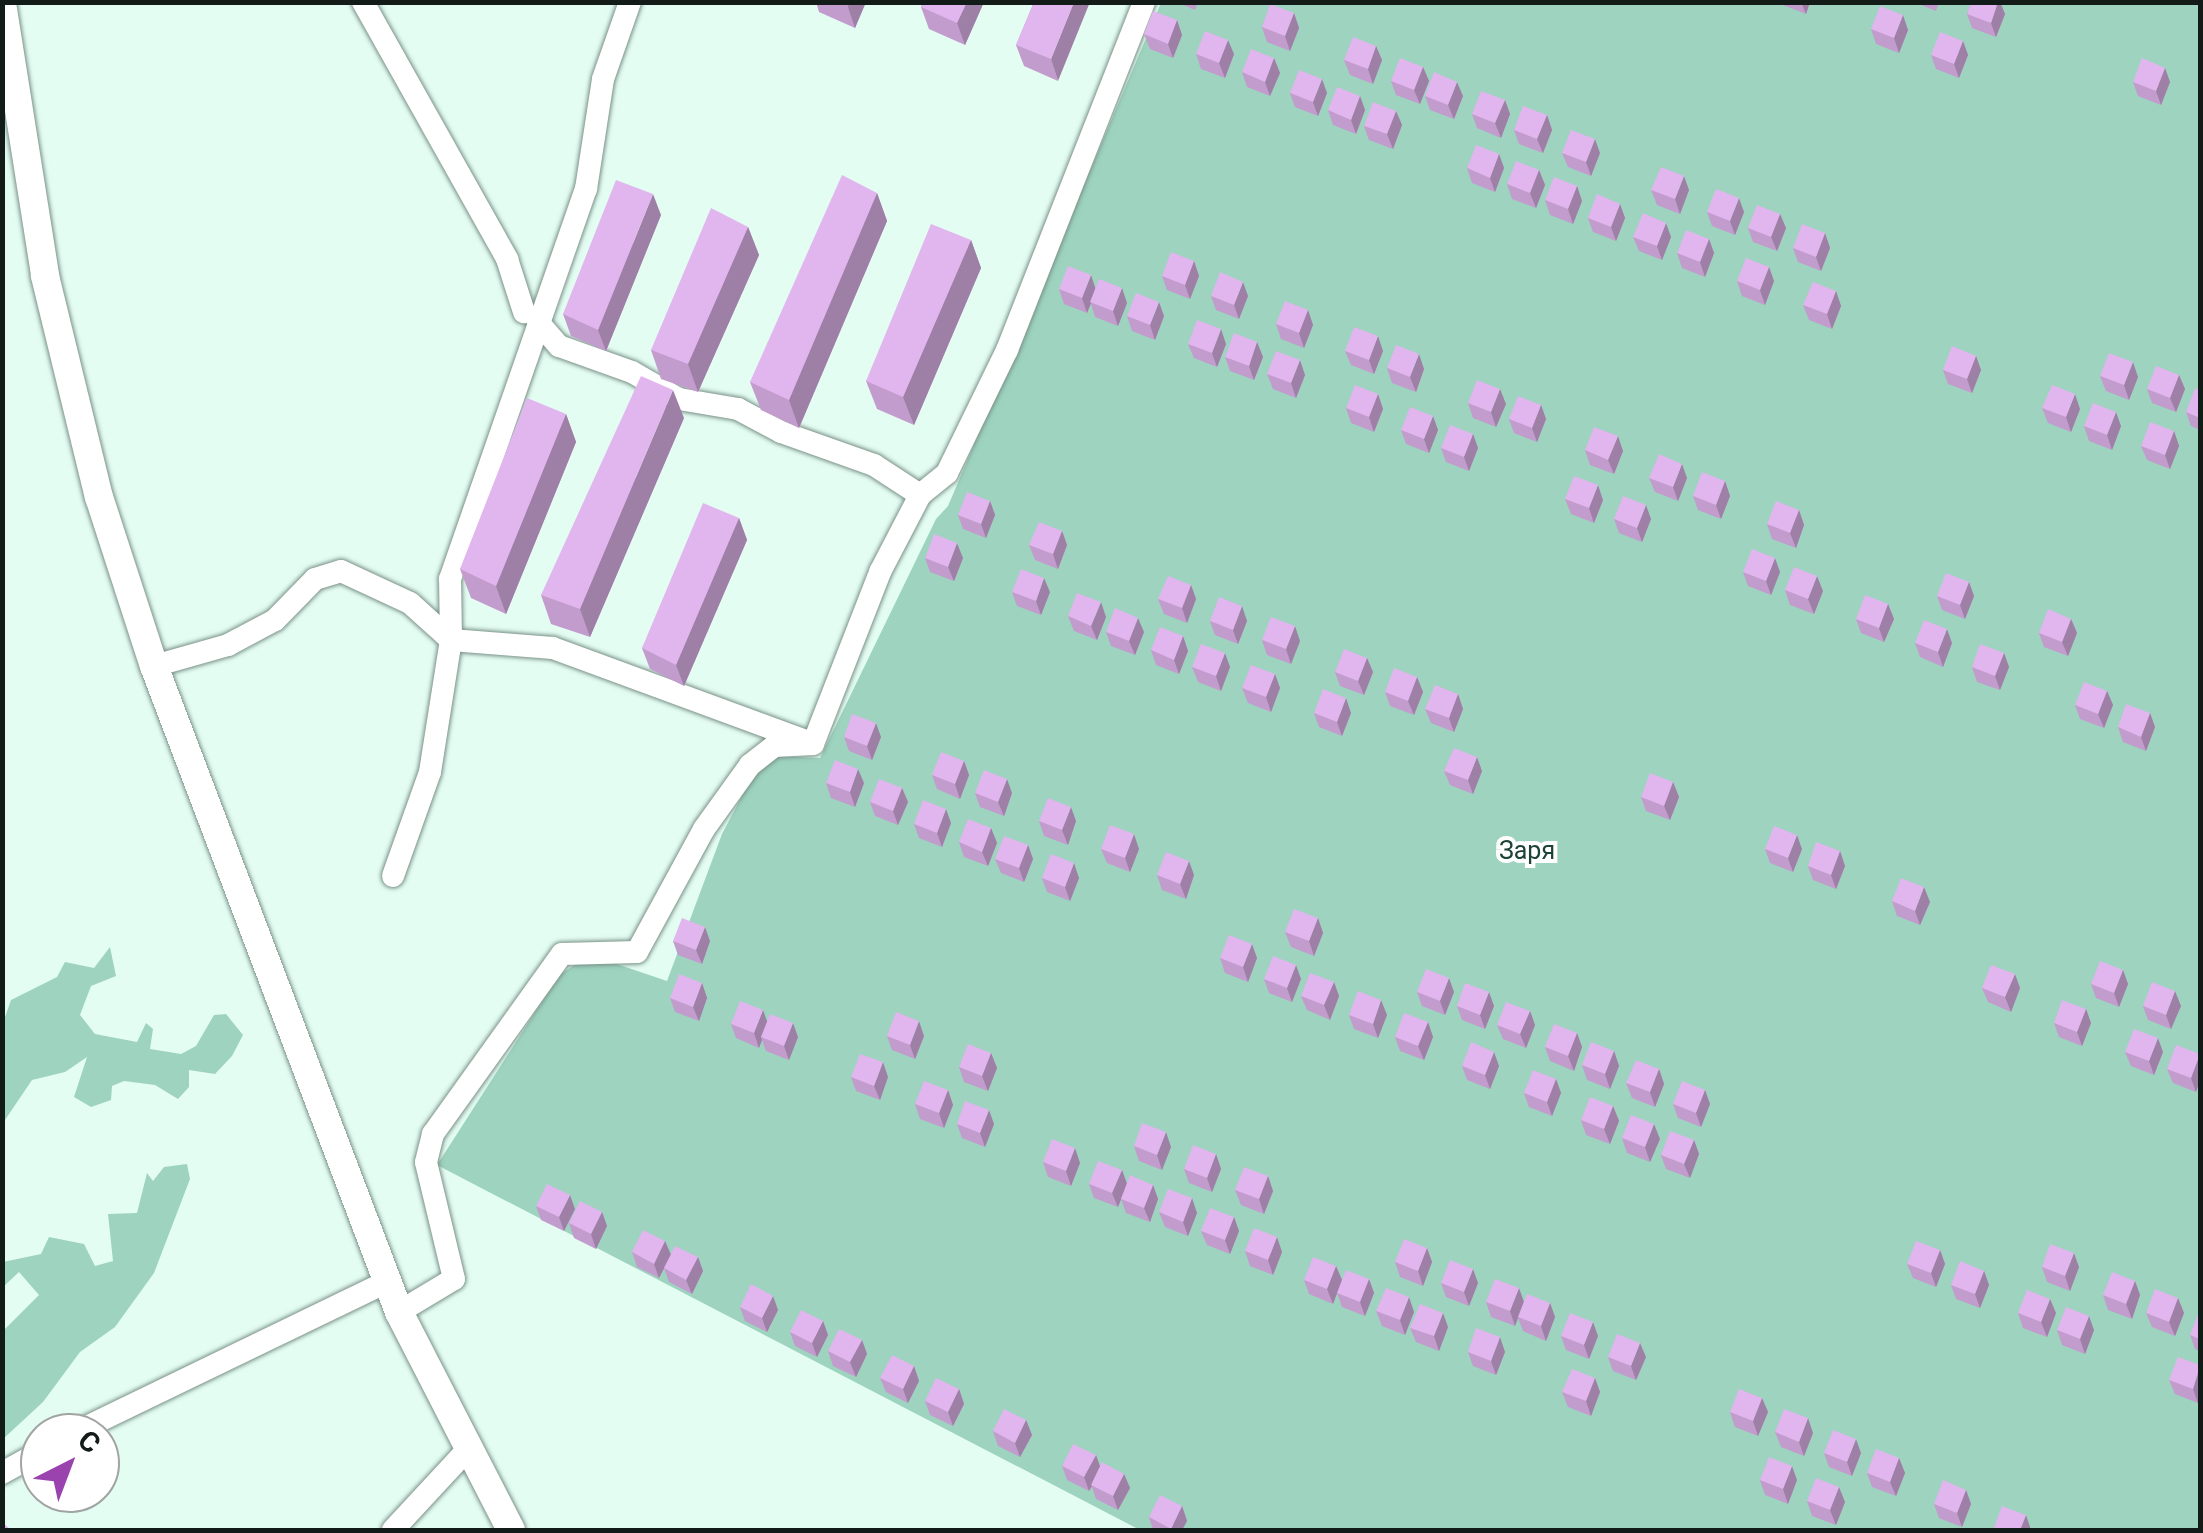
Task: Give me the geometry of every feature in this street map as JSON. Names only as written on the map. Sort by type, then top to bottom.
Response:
[{"type":"street","points":[[363,2],[507,259],[531,317],[559,346],[632,372],[680,399],[738,409],[781,432],[874,465],[920,495]]},
{"type":"street","points":[[393,876],[430,772],[451,640],[450,579],[531,317],[586,189],[602,79],[630,2]]},
{"type":"street","points":[[812,744],[880,572],[920,495],[947,473],[1007,350],[1144,2]]},
{"type":"street","points":[[2,3],[45,276],[99,497],[154,666],[352,1173],[399,1312],[511,1530]]},
{"type":"street","points":[[154,666],[228,645],[275,620],[315,579],[341,571],[410,603],[451,640],[553,648],[812,744]]},
{"type":"street","points":[[399,1312],[454,1278],[426,1162],[433,1134],[562,954],[637,952],[704,829],[750,765],[774,746],[812,744]]},
{"type":"street","points":[[115,1413],[387,1282]]},
{"type":"street","points":[[393,1530],[467,1450]]},
{"type":"green space","name":"Заря","points":[[1161,3],[2200,3],[2200,1530],[1140,1530],[437,1165],[559,975],[590,955],[667,981],[722,834],[752,777],[776,756],[820,758],[936,519],[948,506]]},
{"type":"green space","points":[[110,947],[116,976],[91,986],[80,1015],[95,1034],[137,1042],[146,1023],[153,1029],[150,1049],[181,1054],[196,1046],[214,1015],[226,1014],[243,1035],[232,1056],[215,1074],[189,1070],[189,1087],[178,1099],[155,1085],[124,1081],[112,1086],[111,1100],[91,1107],[74,1097],[87,1057],[65,1072],[32,1080],[5,1120],[3,1023],[11,1000],[57,977],[65,962],[94,968]]},
{"type":"green space","points":[[187,1164],[190,1179],[154,1273],[115,1327],[80,1352],[43,1402],[31,1413],[20,1413],[20,1423],[3,1439],[3,1331],[39,1295],[19,1272],[3,1287],[3,1262],[41,1254],[49,1237],[84,1244],[95,1266],[113,1261],[108,1214],[137,1213],[147,1173],[153,1181],[164,1167]]},
{"type":"building","points":[[923,2],[967,2],[957,23],[921,7]]},
{"type":"building","points":[[1034,2],[1074,2],[1051,59],[1016,45]]},
{"type":"building","points":[[1971,2],[1998,2],[1991,23],[1967,14]]},
{"type":"building","points":[[1270,4],[1294,13],[1285,36],[1262,27]]},
{"type":"building","points":[[1880,6],[1903,15],[1894,38],[1871,29]]},
{"type":"building","points":[[1153,11],[1177,20],[1168,44],[1144,34]]},
{"type":"building","points":[[1205,31],[1228,40],[1219,63],[1196,54]]},
{"type":"building","points":[[1940,32],[1963,41],[1954,64],[1931,55]]},
{"type":"building","points":[[1353,37],[1376,46],[1368,69],[1344,60]]},
{"type":"building","points":[[1251,49],[1274,58],[1265,82],[1242,72]]},
{"type":"building","points":[[1400,58],[1423,67],[1414,90],[1391,81]]},
{"type":"building","points":[[2142,58],[2165,68],[2156,91],[2133,82]]},
{"type":"building","points":[[1299,70],[1322,79],[1313,102],[1290,93]]},
{"type":"building","points":[[1434,72],[1457,82],[1448,105],[1425,96]]},
{"type":"building","points":[[1337,87],[1360,96],[1351,120],[1328,110]]},
{"type":"building","points":[[1481,91],[1505,100],[1495,123],[1472,114]]},
{"type":"building","points":[[1373,102],[1396,111],[1387,134],[1364,126]]},
{"type":"building","points":[[1523,106],[1547,115],[1537,139],[1514,130]]},
{"type":"building","points":[[1571,130],[1595,139],[1586,162],[1562,153]]},
{"type":"building","points":[[1476,145],[1499,154],[1490,178],[1467,168]]},
{"type":"building","points":[[1516,161],[1539,170],[1530,193],[1507,184]]},
{"type":"building","points":[[1661,167],[1684,176],[1675,199],[1651,190]]},
{"type":"building","points":[[842,175],[877,193],[789,400],[750,382]]},
{"type":"building","points":[[1554,177],[1577,186],[1568,209],[1545,200]]},
{"type":"building","points":[[616,180],[653,194],[598,330],[563,314]]},
{"type":"building","points":[[1716,189],[1739,198],[1730,221],[1707,212]]},
{"type":"building","points":[[1597,194],[1620,204],[1611,227],[1588,218]]},
{"type":"building","points":[[1757,205],[1780,214],[1771,237],[1748,228]]},
{"type":"building","points":[[711,208],[748,227],[688,364],[651,350]]},
{"type":"building","points":[[1643,213],[1666,223],[1657,246],[1633,237]]},
{"type":"building","points":[[931,224],[971,240],[903,397],[866,381]]},
{"type":"building","points":[[1802,224],[1825,233],[1816,257],[1793,248]]},
{"type":"building","points":[[1686,230],[1709,239],[1700,262],[1677,253]]},
{"type":"building","points":[[1171,252],[1194,261],[1185,285],[1162,276]]},
{"type":"building","points":[[1746,258],[1769,267],[1760,290],[1737,281]]},
{"type":"building","points":[[1068,266],[1091,275],[1082,298],[1059,289]]},
{"type":"building","points":[[1220,272],[1243,282],[1234,305],[1211,296]]},
{"type":"building","points":[[1099,279],[1122,288],[1113,311],[1090,302]]},
{"type":"building","points":[[1813,282],[1836,291],[1827,314],[1803,305]]},
{"type":"building","points":[[1136,293],[1159,302],[1150,325],[1127,316]]},
{"type":"building","points":[[1285,301],[1308,310],[1299,333],[1276,324]]},
{"type":"building","points":[[1197,320],[1221,329],[1212,353],[1188,344]]},
{"type":"building","points":[[1354,327],[1378,336],[1369,360],[1345,351]]},
{"type":"building","points":[[1234,333],[1257,342],[1249,366],[1225,357]]},
{"type":"building","points":[[1396,345],[1419,354],[1410,377],[1387,368]]},
{"type":"building","points":[[1952,346],[1976,356],[1967,379],[1943,370]]},
{"type":"building","points":[[1276,351],[1300,360],[1291,383],[1267,374]]},
{"type":"building","points":[[2109,353],[2133,362],[2124,385],[2100,376]]},
{"type":"building","points":[[2156,366],[2179,375],[2170,398],[2147,389]]},
{"type":"building","points":[[641,376],[673,390],[580,609],[541,595]]},
{"type":"building","points":[[1477,380],[1500,389],[1491,412],[1468,403]]},
{"type":"building","points":[[1355,385],[1378,394],[1369,417],[1346,408]]},
{"type":"building","points":[[2052,385],[2075,394],[2066,417],[2042,408]]},
{"type":"building","points":[[2195,388],[2200,391],[2200,418],[2186,412]]},
{"type":"building","points":[[1518,396],[1541,405],[1532,428],[1509,419]]},
{"type":"building","points":[[527,398],[566,414],[496,586],[460,569]]},
{"type":"building","points":[[2093,403],[2116,412],[2107,435],[2084,426]]},
{"type":"building","points":[[1410,407],[1433,416],[1424,439],[1401,430]]},
{"type":"building","points":[[2150,422],[2174,431],[2165,455],[2141,446]]},
{"type":"building","points":[[1450,425],[1473,434],[1464,457],[1441,448]]},
{"type":"building","points":[[1594,427],[1618,436],[1608,460],[1585,450]]},
{"type":"building","points":[[1659,454],[1682,464],[1673,487],[1649,478]]},
{"type":"building","points":[[1702,472],[1725,481],[1716,505],[1693,496]]},
{"type":"building","points":[[1574,476],[1598,485],[1589,508],[1565,499]]},
{"type":"building","points":[[967,492],[990,501],[981,524],[958,515]]},
{"type":"building","points":[[1623,496],[1646,505],[1637,528],[1614,519]]},
{"type":"building","points":[[1776,501],[1799,510],[1790,533],[1767,524]]},
{"type":"building","points":[[703,503],[739,518],[676,665],[642,648]]},
{"type":"building","points":[[1039,522],[1062,531],[1053,554],[1029,545]]},
{"type":"building","points":[[934,534],[957,543],[948,567],[925,558]]},
{"type":"building","points":[[1752,549],[1775,558],[1766,581],[1743,572]]},
{"type":"building","points":[[1794,567],[1817,576],[1808,599],[1785,590]]},
{"type":"building","points":[[1021,569],[1044,578],[1036,601],[1012,592]]},
{"type":"building","points":[[1946,573],[1969,582],[1960,605],[1937,596]]},
{"type":"building","points":[[1168,576],[1191,585],[1182,608],[1158,599]]},
{"type":"building","points":[[1077,593],[1101,602],[1091,626],[1068,616]]},
{"type":"building","points":[[1865,595],[1888,604],[1879,628],[1856,619]]},
{"type":"building","points":[[1219,597],[1242,606],[1233,630],[1210,621]]},
{"type":"building","points":[[1115,608],[1138,618],[1129,641],[1106,632]]},
{"type":"building","points":[[2048,609],[2071,619],[2062,642],[2039,633]]},
{"type":"building","points":[[1271,617],[1295,626],[1286,649],[1262,640]]},
{"type":"building","points":[[1924,620],[1947,629],[1938,652],[1915,643]]},
{"type":"building","points":[[1160,627],[1183,636],[1174,660],[1151,650]]},
{"type":"building","points":[[1201,644],[1225,653],[1216,676],[1192,667]]},
{"type":"building","points":[[1980,644],[2004,653],[1995,676],[1972,667]]},
{"type":"building","points":[[1344,649],[1367,658],[1358,681],[1335,672]]},
{"type":"building","points":[[1251,665],[1275,674],[1266,697],[1242,688]]},
{"type":"building","points":[[1394,668],[1417,677],[1408,701],[1385,692]]},
{"type":"building","points":[[2084,682],[2107,691],[2098,714],[2075,705]]},
{"type":"building","points":[[1435,685],[1458,694],[1449,718],[1425,709]]},
{"type":"building","points":[[1323,689],[1346,698],[1337,722],[1314,713]]},
{"type":"building","points":[[2126,704],[2150,713],[2141,737],[2118,727]]},
{"type":"building","points":[[852,714],[876,723],[867,746],[844,737]]},
{"type":"building","points":[[1454,748],[1477,757],[1468,780],[1444,771]]},
{"type":"building","points":[[941,752],[964,761],[955,784],[932,775]]},
{"type":"building","points":[[835,760],[858,769],[850,792],[826,783]]},
{"type":"building","points":[[984,770],[1007,779],[998,802],[975,793]]},
{"type":"building","points":[[1650,773],[1673,782],[1664,806],[1641,797]]},
{"type":"building","points":[[879,779],[902,788],[893,811],[870,802]]},
{"type":"building","points":[[1048,798],[1071,807],[1062,830],[1039,821]]},
{"type":"building","points":[[923,800],[946,809],[937,833],[914,824]]},
{"type":"building","points":[[968,819],[991,828],[982,852],[959,842]]},
{"type":"building","points":[[1110,825],[1134,834],[1125,858],[1101,849]]},
{"type":"building","points":[[1774,826],[1797,835],[1788,858],[1765,849]]},
{"type":"building","points":[[1004,836],[1028,845],[1019,868],[995,859]]},
{"type":"building","points":[[1816,842],[1840,851],[1831,875],[1808,866]]},
{"type":"building","points":[[1166,852],[1189,861],[1180,884],[1157,875]]},
{"type":"building","points":[[1051,854],[1074,863],[1065,887],[1042,878]]},
{"type":"building","points":[[1901,878],[1924,887],[1915,911],[1892,901]]},
{"type":"building","points":[[1294,909],[1318,918],[1309,941],[1285,932]]},
{"type":"building","points":[[682,918],[705,927],[696,950],[673,941]]},
{"type":"building","points":[[1229,935],[1252,944],[1243,967],[1220,958]]},
{"type":"building","points":[[1273,956],[1296,965],[1287,988],[1264,979]]},
{"type":"building","points":[[2100,961],[2123,970],[2114,993],[2091,984]]},
{"type":"building","points":[[1991,965],[2015,974],[2005,997],[1982,988]]},
{"type":"building","points":[[1426,969],[1449,978],[1440,1001],[1417,992]]},
{"type":"building","points":[[1310,973],[1334,982],[1324,1005],[1301,996]]},
{"type":"building","points":[[679,974],[702,983],[693,1007],[670,998]]},
{"type":"building","points":[[2152,982],[2175,991],[2166,1015],[2143,1006]]},
{"type":"building","points":[[1465,983],[1489,992],[1480,1015],[1457,1006]]},
{"type":"building","points":[[1358,991],[1381,1000],[1373,1024],[1349,1015]]},
{"type":"building","points":[[2062,1000],[2086,1009],[2077,1032],[2054,1023]]},
{"type":"building","points":[[740,1001],[763,1010],[754,1033],[731,1024]]},
{"type":"building","points":[[1506,1002],[1530,1011],[1520,1034],[1497,1025]]},
{"type":"building","points":[[896,1012],[919,1021],[910,1045],[887,1036]]},
{"type":"building","points":[[1404,1013],[1428,1022],[1418,1046],[1395,1037]]},
{"type":"building","points":[[770,1014],[793,1023],[784,1046],[761,1037]]},
{"type":"building","points":[[1554,1024],[1577,1033],[1568,1056],[1545,1047]]},
{"type":"building","points":[[2134,1029],[2158,1038],[2149,1061],[2125,1052]]},
{"type":"building","points":[[1471,1042],[1494,1052],[1485,1075],[1462,1066]]},
{"type":"building","points":[[1591,1042],[1614,1051],[1605,1074],[1582,1065]]},
{"type":"building","points":[[968,1044],[991,1053],[982,1076],[959,1067]]},
{"type":"building","points":[[2176,1045],[2200,1054],[2191,1078],[2167,1069]]},
{"type":"building","points":[[860,1054],[883,1062],[874,1086],[851,1077]]},
{"type":"building","points":[[1636,1060],[1659,1069],[1650,1092],[1626,1083]]},
{"type":"building","points":[[1533,1070],[1556,1079],[1547,1102],[1524,1093]]},
{"type":"building","points":[[924,1081],[948,1090],[939,1113],[915,1104]]},
{"type":"building","points":[[1682,1081],[1705,1090],[1696,1113],[1673,1104]]},
{"type":"building","points":[[1590,1097],[1613,1106],[1604,1129],[1581,1120]]},
{"type":"building","points":[[965,1101],[989,1110],[980,1133],[957,1124]]},
{"type":"building","points":[[1631,1115],[1654,1124],[1645,1147],[1622,1138]]},
{"type":"building","points":[[1142,1123],[1166,1132],[1157,1155],[1134,1146]]},
{"type":"building","points":[[1670,1131],[1694,1140],[1684,1164],[1661,1155]]},
{"type":"building","points":[[1052,1139],[1075,1148],[1066,1171],[1043,1162]]},
{"type":"building","points":[[1193,1145],[1216,1154],[1207,1178],[1184,1169]]},
{"type":"building","points":[[1098,1161],[1122,1170],[1112,1193],[1089,1184]]},
{"type":"building","points":[[1244,1167],[1268,1176],[1259,1199],[1235,1190]]},
{"type":"building","points":[[1130,1175],[1153,1185],[1144,1208],[1121,1199]]},
{"type":"building","points":[[547,1184],[570,1195],[559,1217],[536,1206]]},
{"type":"building","points":[[1168,1189],[1192,1198],[1183,1222],[1159,1212]]},
{"type":"building","points":[[580,1201],[602,1212],[591,1234],[569,1223]]},
{"type":"building","points":[[1210,1208],[1234,1217],[1225,1240],[1201,1231]]},
{"type":"building","points":[[1254,1228],[1277,1237],[1268,1260],[1245,1251]]},
{"type":"building","points":[[643,1230],[665,1241],[654,1264],[632,1252]]},
{"type":"building","points":[[1404,1239],[1427,1248],[1418,1271],[1395,1262]]},
{"type":"building","points":[[1916,1241],[1940,1250],[1931,1273],[1907,1264]]},
{"type":"building","points":[[2050,1244],[2074,1253],[2065,1276],[2042,1267]]},
{"type":"building","points":[[675,1246],[698,1257],[686,1280],[664,1268]]},
{"type":"building","points":[[1313,1257],[1336,1266],[1327,1289],[1304,1280]]},
{"type":"building","points":[[1450,1260],[1473,1269],[1464,1292],[1441,1283]]},
{"type":"building","points":[[1960,1261],[1984,1271],[1975,1294],[1951,1285]]},
{"type":"building","points":[[1346,1270],[1369,1279],[1360,1302],[1337,1293]]},
{"type":"building","points":[[2112,1272],[2135,1281],[2126,1304],[2103,1295]]},
{"type":"building","points":[[1495,1279],[1519,1288],[1510,1311],[1486,1302]]},
{"type":"building","points":[[751,1284],[773,1296],[762,1318],[740,1307]]},
{"type":"building","points":[[1386,1288],[1409,1297],[1400,1320],[1376,1311]]},
{"type":"building","points":[[2155,1289],[2178,1298],[2169,1322],[2146,1313]]},
{"type":"building","points":[[2027,1290],[2050,1299],[2041,1322],[2018,1313]]},
{"type":"building","points":[[1527,1294],[1550,1303],[1541,1326],[1518,1317]]},
{"type":"building","points":[[1420,1304],[1443,1313],[1434,1336],[1410,1328]]},
{"type":"building","points":[[2066,1307],[2089,1316],[2080,1339],[2057,1330]]},
{"type":"building","points":[[801,1310],[823,1321],[812,1343],[790,1332]]},
{"type":"building","points":[[2200,1312],[2200,1339],[2190,1335]]},
{"type":"building","points":[[1570,1313],[1593,1322],[1584,1345],[1561,1336]]},
{"type":"building","points":[[1476,1328],[1500,1337],[1491,1361],[1468,1352]]},
{"type":"building","points":[[839,1329],[862,1340],[850,1362],[828,1351]]},
{"type":"building","points":[[1617,1334],[1640,1343],[1631,1366],[1608,1357]]},
{"type":"building","points":[[892,1355],[914,1366],[903,1389],[880,1378]]},
{"type":"building","points":[[2178,1357],[2200,1365],[2193,1389],[2169,1380]]},
{"type":"building","points":[[1572,1369],[1595,1378],[1586,1401],[1562,1392]]},
{"type":"building","points":[[936,1378],[959,1389],[948,1412],[925,1401]]},
{"type":"building","points":[[1739,1389],[1762,1398],[1753,1421],[1730,1412]]},
{"type":"building","points":[[1004,1409],[1026,1420],[1015,1443],[993,1431]]},
{"type":"building","points":[[1784,1409],[1808,1418],[1799,1442],[1775,1432]]},
{"type":"building","points":[[1833,1430],[1856,1439],[1847,1462],[1824,1453]]},
{"type":"building","points":[[1073,1444],[1096,1455],[1084,1477],[1062,1466]]},
{"type":"building","points":[[1876,1449],[1899,1458],[1890,1482],[1867,1473]]},
{"type":"building","points":[[1769,1457],[1792,1466],[1783,1489],[1760,1480]]},
{"type":"building","points":[[1102,1462],[1124,1474],[1113,1496],[1091,1485]]},
{"type":"building","points":[[1816,1478],[1839,1487],[1830,1510],[1807,1501]]},
{"type":"building","points":[[1943,1480],[1966,1490],[1957,1513],[1934,1504]]},
{"type":"building","points":[[1160,1495],[1182,1506],[1171,1529],[1149,1517]]},
{"type":"building","points":[[2002,1506],[2026,1515],[2020,1530],[1993,1530]]}]
